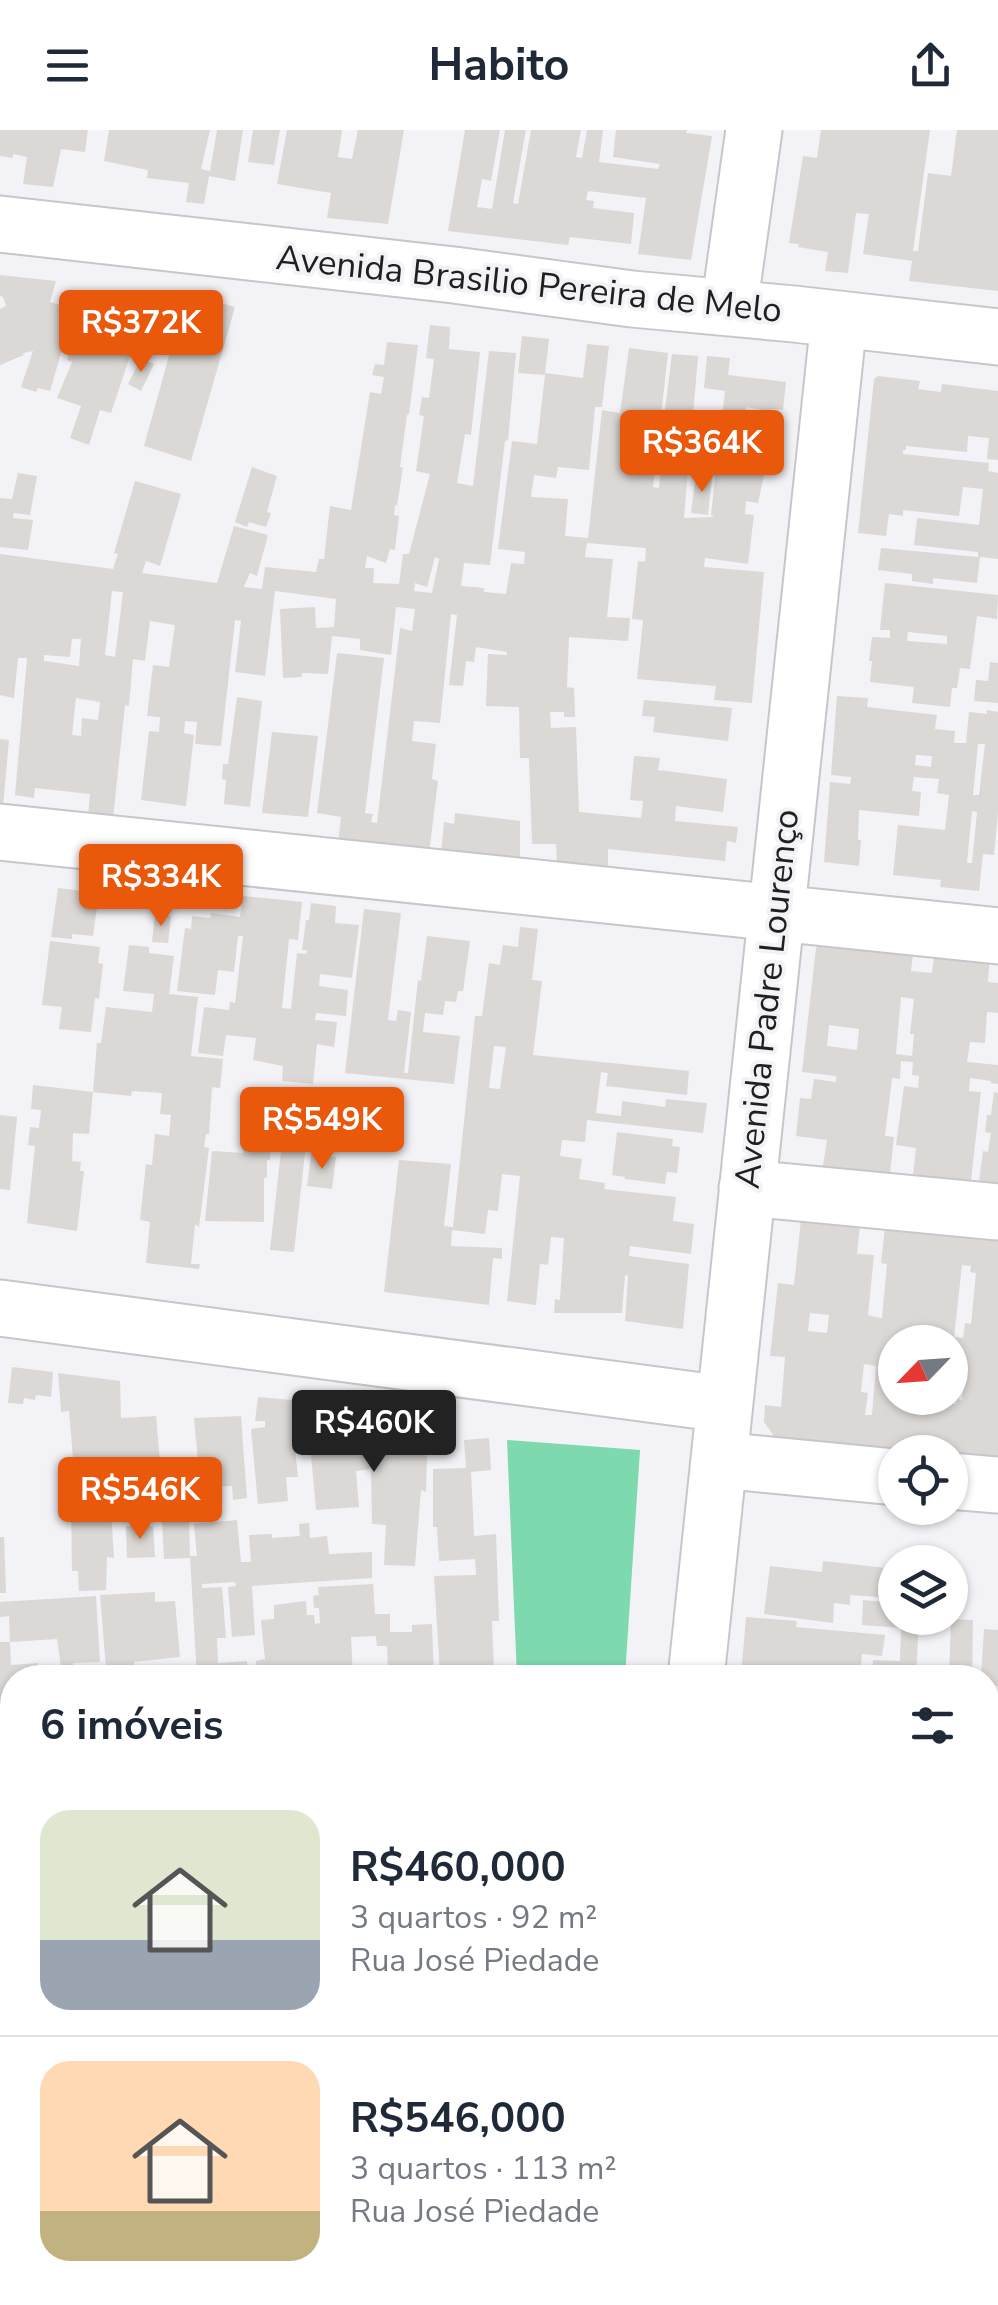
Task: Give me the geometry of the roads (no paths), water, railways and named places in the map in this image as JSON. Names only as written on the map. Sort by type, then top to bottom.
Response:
[{"type":"street","points":[[729,308],[754,130]]},
{"type":"street","name":"Avenida Brasilio Pereira de Melo","points":[[0,224],[998,337]]},
{"type":"street","name":"Avenida Padre Lourenço","points":[[697,1665],[839,320]]},
{"type":"street","points":[[0,832],[998,936]]},
{"type":"street","points":[[747,1188],[998,1212]]},
{"type":"street","points":[[0,1308],[724,1404]]},
{"type":"street","points":[[718,1460],[878,1475]]},
{"type":"street","points":[[968,1483],[998,1485]]}]
